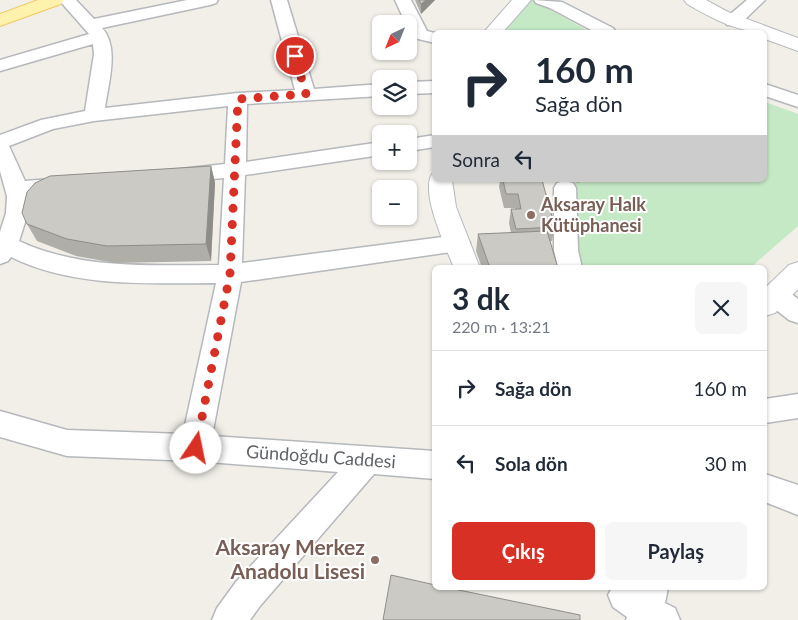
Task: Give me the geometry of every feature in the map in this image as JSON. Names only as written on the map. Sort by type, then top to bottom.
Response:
[{"type":"main road","points":[[0,5],[12,0]]},
{"type":"main road","points":[[0,20],[55,0]]},
{"type":"street","points":[[67,0],[95,31],[103,54],[94,115]]},
{"type":"street","points":[[0,66],[95,31],[210,0]]},
{"type":"street","points":[[279,0],[306,94]]},
{"type":"street","points":[[403,0],[420,34],[432,37]]},
{"type":"street","points":[[495,30],[522,0]]},
{"type":"street","points":[[542,0],[603,30]]},
{"type":"street","points":[[692,0],[733,22],[756,30]]},
{"type":"street","points":[[733,22],[757,0]]},
{"type":"street","points":[[767,34],[797,42]]},
{"type":"street","points":[[417,88],[432,87]]},
{"type":"street","points":[[0,142],[48,124],[94,115],[238,99],[372,90]]},
{"type":"street","points":[[767,91],[798,101]]},
{"type":"street","points":[[196,448],[230,274],[238,99]]},
{"type":"street","points":[[417,144],[432,142]]},
{"type":"street","points":[[0,148],[17,189],[16,219],[3,250],[81,270],[135,274],[230,274],[458,244]]},
{"type":"street","points":[[156,177],[235,170],[372,150]]},
{"type":"street","points":[[440,182],[444,207],[466,265]]},
{"type":"street","points":[[17,189],[87,183]]},
{"type":"street","points":[[565,188],[566,250],[569,265]]},
{"type":"street","points":[[798,272],[770,300],[798,313]]},
{"type":"street","points":[[767,411],[798,406]]},
{"type":"street","name":"Gündoğdu Caddesi","points":[[0,424],[67,443],[196,448],[432,465]]},
{"type":"street","points":[[229,620],[248,594],[366,461],[432,457]]},
{"type":"street","points":[[767,489],[798,500]]},
{"type":"green space","points":[[527,0],[533,0],[586,30],[503,30]]},
{"type":"green space","points":[[767,103],[798,114],[798,226],[753,265],[579,265],[571,184],[565,182],[767,182]]},
{"type":"building","points":[[211,166],[206,244],[107,246],[67,239],[27,224],[22,213],[27,192],[35,183],[50,176]]},
{"type":"building","points":[[503,182],[543,182],[555,227],[516,229],[511,209],[521,209],[518,194],[506,194]]},
{"type":"building","points":[[547,231],[557,265],[489,265],[478,234]]},
{"type":"building","points":[[391,575],[432,584],[432,590],[459,590],[580,615],[580,620],[383,620]]},
{"type":"place","name":"Aksaray Halk Kütüphanesi","points":[[531,215]]},
{"type":"place","name":"Aksaray Merkez Anadolu Lisesi","points":[[375,560]]},
{"type":"route","points":[[196,448],[230,274],[238,99],[306,94],[295,56]]}]
